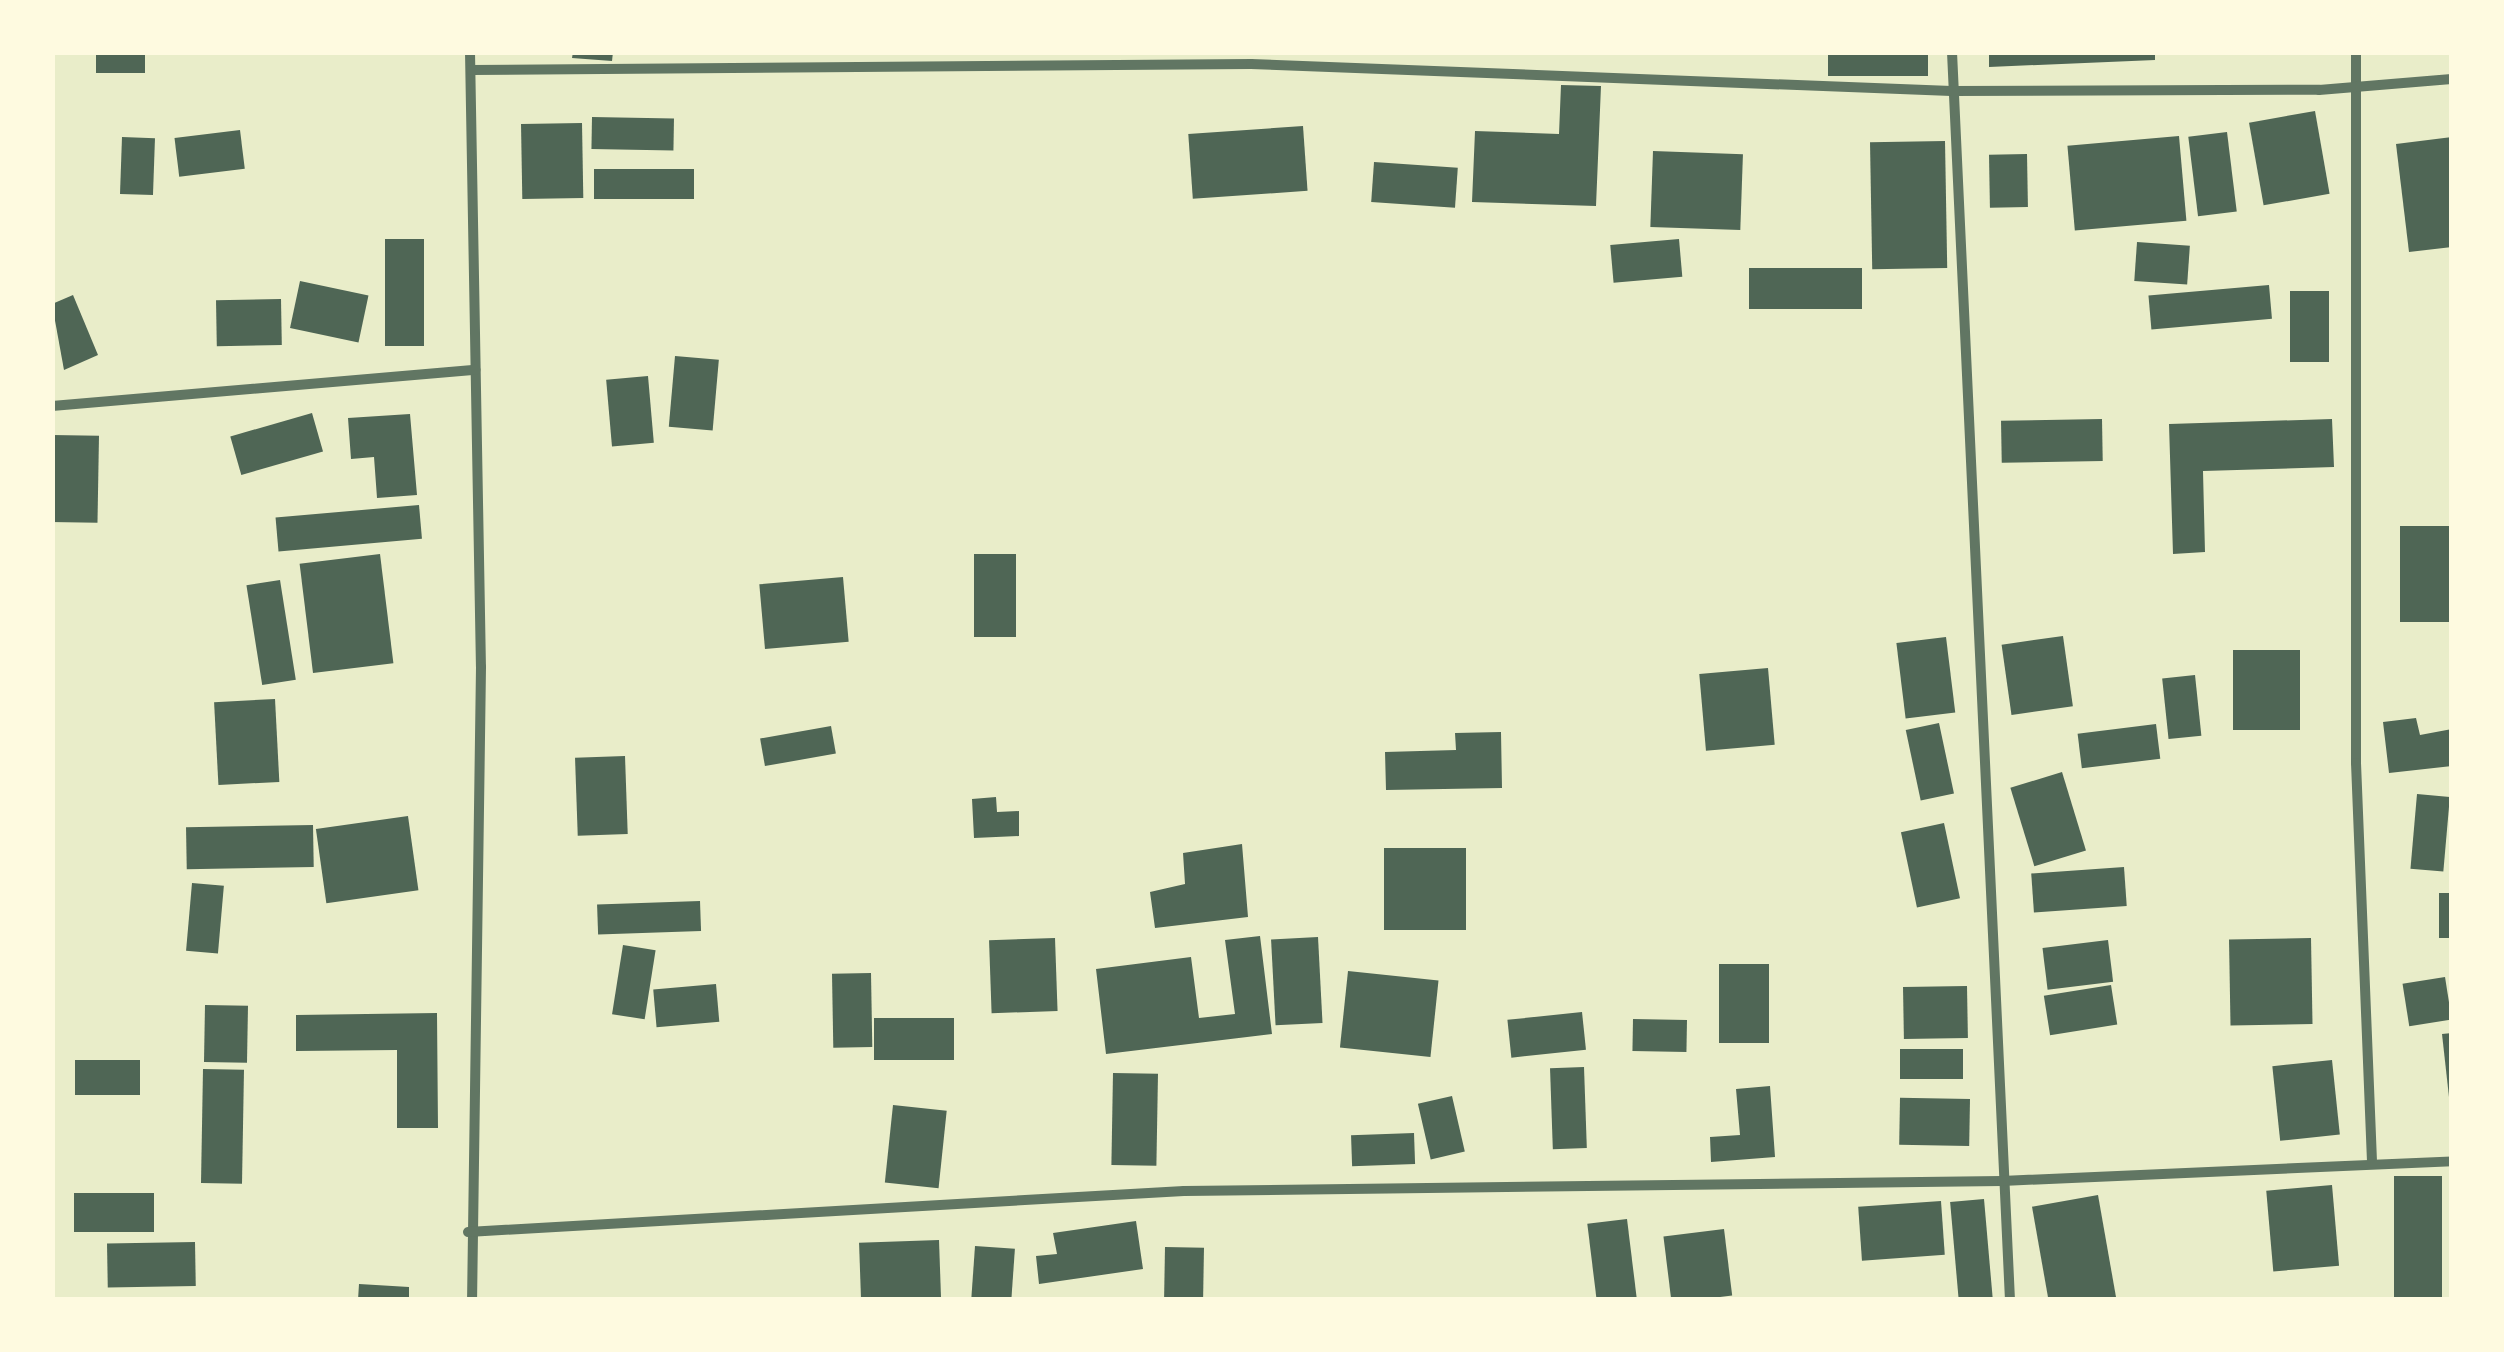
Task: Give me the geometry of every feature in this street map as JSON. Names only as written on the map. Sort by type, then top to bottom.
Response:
[{"type":"street","points":[[470,52],[480,668],[468,1232],[472,1300]]},
{"type":"street","points":[[1952,52],[2010,1300]]},
{"type":"street","points":[[2356,52],[2356,763],[2372,1160]]},
{"type":"street","points":[[471,70],[1251,64],[1951,92],[2356,88],[2452,79]]},
{"type":"street","points":[[52,406],[476,370]]},
{"type":"street","points":[[468,1232],[1184,1191],[2002,1180],[2372,1160],[2452,1161]]},
{"type":"building","points":[[96,52],[145,52],[145,73],[96,73]]},
{"type":"building","points":[[573,52],[613,52],[612,61],[572,58]]},
{"type":"building","points":[[1828,52],[1928,52],[1928,76],[1828,76]]},
{"type":"building","points":[[1989,52],[2155,52],[2155,60],[1989,67]]},
{"type":"building","points":[[1561,85],[1601,86],[1596,206],[1472,202],[1475,131],[1559,134]]},
{"type":"building","points":[[2315,111],[2330,194],[2264,205],[2249,123]]},
{"type":"building","points":[[592,117],[674,118],[673,150],[591,149]]},
{"type":"building","points":[[582,123],[583,198],[522,199],[521,124]]},
{"type":"building","points":[[1303,126],[1308,191],[1193,199],[1188,134]]},
{"type":"building","points":[[240,130],[245,169],[179,177],[174,138]]},
{"type":"building","points":[[2227,132],[2237,211],[2198,216],[2188,137]]},
{"type":"building","points":[[2179,136],[2186,221],[2075,230],[2067,146]]},
{"type":"building","points":[[122,137],[155,138],[153,195],[120,194]]},
{"type":"building","points":[[2452,137],[2452,247],[2409,252],[2396,144]]},
{"type":"building","points":[[1945,141],[1947,268],[1872,269],[1870,142]]},
{"type":"building","points":[[1653,151],[1743,154],[1740,230],[1650,227]]},
{"type":"building","points":[[2027,154],[2028,207],[1990,208],[1989,155]]},
{"type":"building","points":[[1374,162],[1458,168],[1455,208],[1371,202]]},
{"type":"building","points":[[594,169],[694,169],[694,199],[594,199]]},
{"type":"building","points":[[385,239],[424,239],[424,346],[385,346]]},
{"type":"building","points":[[1679,239],[1682,277],[1614,283],[1610,245]]},
{"type":"building","points":[[2137,242],[2190,246],[2187,285],[2134,281]]},
{"type":"building","points":[[1749,268],[1862,268],[1862,309],[1749,309]]},
{"type":"building","points":[[300,281],[368,296],[358,343],[290,328]]},
{"type":"building","points":[[2269,285],[2272,319],[2151,329],[2148,296]]},
{"type":"building","points":[[2290,291],[2329,291],[2329,362],[2290,362]]},
{"type":"building","points":[[73,295],[98,355],[64,370],[52,304]]},
{"type":"building","points":[[281,299],[282,345],[217,346],[216,300]]},
{"type":"building","points":[[675,356],[719,360],[713,431],[669,427]]},
{"type":"building","points":[[648,376],[654,443],[612,446],[606,380]]},
{"type":"building","points":[[312,413],[323,451],[241,475],[230,436]]},
{"type":"building","points":[[410,414],[417,495],[377,498],[374,457],[351,459],[348,418]]},
{"type":"building","points":[[2102,419],[2103,461],[2002,463],[2001,421]]},
{"type":"building","points":[[2332,419],[2334,467],[2203,471],[2205,552],[2173,554],[2169,424]]},
{"type":"building","points":[[52,435],[99,436],[97,523],[52,522]]},
{"type":"building","points":[[419,505],[422,539],[279,551],[276,518]]},
{"type":"building","points":[[2400,526],[2452,526],[2452,622],[2400,622]]},
{"type":"building","points":[[380,554],[393,663],[313,673],[300,564]]},
{"type":"building","points":[[974,554],[1016,554],[1016,637],[974,637]]},
{"type":"building","points":[[843,577],[849,642],[765,649],[759,584]]},
{"type":"building","points":[[280,580],[296,680],[262,685],[246,585]]},
{"type":"building","points":[[2063,636],[2073,706],[2011,715],[2002,645]]},
{"type":"building","points":[[1946,637],[1955,712],[1906,719],[1896,643]]},
{"type":"building","points":[[2233,650],[2300,650],[2300,730],[2233,730]]},
{"type":"building","points":[[1768,668],[1775,745],[1706,751],[1699,674]]},
{"type":"building","points":[[2195,675],[2201,736],[2169,739],[2162,678]]},
{"type":"building","points":[[275,699],[279,782],[218,785],[214,702]]},
{"type":"building","points":[[2416,718],[2420,735],[2452,729],[2452,766],[2389,773],[2383,722]]},
{"type":"building","points":[[1939,723],[1954,793],[1921,800],[1906,730]]},
{"type":"building","points":[[2156,724],[2160,759],[2082,768],[2078,734]]},
{"type":"building","points":[[831,726],[836,754],[765,766],[760,739]]},
{"type":"building","points":[[1501,732],[1502,788],[1386,790],[1385,752],[1456,750],[1455,733]]},
{"type":"building","points":[[625,756],[628,834],[578,836],[575,758]]},
{"type":"building","points":[[2062,772],[2086,850],[2034,866],[2010,788]]},
{"type":"building","points":[[2417,794],[2450,797],[2443,872],[2410,869]]},
{"type":"building","points":[[996,797],[997,812],[1019,811],[1019,836],[974,838],[972,799]]},
{"type":"building","points":[[408,816],[418,890],[326,903],[316,829]]},
{"type":"building","points":[[1944,823],[1960,898],[1917,907],[1901,832]]},
{"type":"building","points":[[313,825],[314,867],[187,869],[186,827]]},
{"type":"building","points":[[1242,844],[1248,917],[1155,928],[1150,892],[1185,884],[1183,853]]},
{"type":"building","points":[[1384,848],[1466,848],[1466,930],[1384,930]]},
{"type":"building","points":[[2124,867],[2127,906],[2034,912],[2031,873]]},
{"type":"building","points":[[192,883],[224,886],[218,954],[186,951]]},
{"type":"building","points":[[2439,893],[2452,893],[2452,938],[2439,938]]},
{"type":"building","points":[[700,901],[701,931],[598,935],[597,905]]},
{"type":"building","points":[[1260,936],[1272,1034],[1106,1054],[1096,969],[1191,957],[1199,1018],[1235,1014],[1225,940]]},
{"type":"building","points":[[1318,937],[1323,1023],[1276,1025],[1271,939]]},
{"type":"building","points":[[1055,938],[1058,1011],[992,1013],[989,940]]},
{"type":"building","points":[[2311,938],[2313,1024],[2231,1025],[2229,939]]},
{"type":"building","points":[[2108,940],[2113,982],[2048,990],[2042,948]]},
{"type":"building","points":[[623,945],[656,950],[645,1019],[612,1014]]},
{"type":"building","points":[[1719,964],[1769,964],[1769,1043],[1719,1043]]},
{"type":"building","points":[[1348,971],[1439,981],[1430,1057],[1340,1048]]},
{"type":"building","points":[[871,973],[872,1047],[833,1048],[832,974]]},
{"type":"building","points":[[2445,977],[2452,1019],[2409,1026],[2403,984]]},
{"type":"building","points":[[716,984],[719,1022],[657,1027],[653,989]]},
{"type":"building","points":[[2111,985],[2117,1025],[2050,1035],[2044,996]]},
{"type":"building","points":[[1967,986],[1968,1038],[1904,1039],[1903,987]]},
{"type":"building","points":[[205,1005],[248,1006],[247,1063],[204,1062]]},
{"type":"building","points":[[1582,1012],[1586,1050],[1511,1058],[1507,1020]]},
{"type":"building","points":[[437,1013],[438,1128],[397,1128],[397,1050],[296,1051],[296,1015]]},
{"type":"building","points":[[874,1018],[954,1018],[954,1060],[874,1060]]},
{"type":"building","points":[[1633,1019],[1687,1020],[1686,1052],[1632,1051]]},
{"type":"building","points":[[2452,1033],[2452,1097],[2449,1097],[2442,1034]]},
{"type":"building","points":[[1900,1049],[1963,1049],[1963,1079],[1900,1079]]},
{"type":"building","points":[[75,1060],[140,1060],[140,1095],[75,1095]]},
{"type":"building","points":[[2332,1060],[2340,1135],[2280,1141],[2272,1066]]},
{"type":"building","points":[[1584,1067],[1587,1148],[1553,1149],[1550,1068]]},
{"type":"building","points":[[203,1069],[244,1070],[242,1184],[201,1183]]},
{"type":"building","points":[[1113,1073],[1158,1074],[1156,1166],[1111,1165]]},
{"type":"building","points":[[1770,1086],[1775,1157],[1711,1162],[1710,1137],[1740,1135],[1736,1089]]},
{"type":"building","points":[[1452,1096],[1465,1152],[1431,1159],[1418,1104]]},
{"type":"building","points":[[1900,1098],[1970,1099],[1969,1146],[1899,1145]]},
{"type":"building","points":[[893,1105],[947,1111],[939,1188],[885,1183]]},
{"type":"building","points":[[1414,1133],[1415,1164],[1352,1166],[1351,1135]]},
{"type":"building","points":[[2394,1176],[2442,1176],[2442,1297],[2394,1297]]},
{"type":"building","points":[[2332,1185],[2339,1266],[2273,1271],[2266,1191]]},
{"type":"building","points":[[74,1193],[154,1193],[154,1232],[74,1232]]},
{"type":"building","points":[[2098,1195],[2117,1300],[2048,1300],[2032,1207]]},
{"type":"building","points":[[1984,1199],[1993,1300],[1959,1300],[1950,1202]]},
{"type":"building","points":[[1941,1201],[1945,1255],[1862,1261],[1858,1207]]},
{"type":"building","points":[[1627,1219],[1637,1297],[1597,1300],[1587,1224]]},
{"type":"building","points":[[1136,1221],[1143,1269],[1039,1284],[1036,1256],[1057,1254],[1053,1233]]},
{"type":"building","points":[[1724,1229],[1732,1296],[1671,1300],[1663,1236]]},
{"type":"building","points":[[939,1240],[941,1300],[861,1300],[859,1243]]},
{"type":"building","points":[[195,1242],[196,1286],[108,1288],[107,1244]]},
{"type":"building","points":[[975,1246],[1015,1249],[1011,1300],[971,1300]]},
{"type":"building","points":[[1165,1247],[1204,1248],[1203,1300],[1164,1300]]},
{"type":"building","points":[[359,1284],[409,1287],[409,1300],[358,1300]]}]
